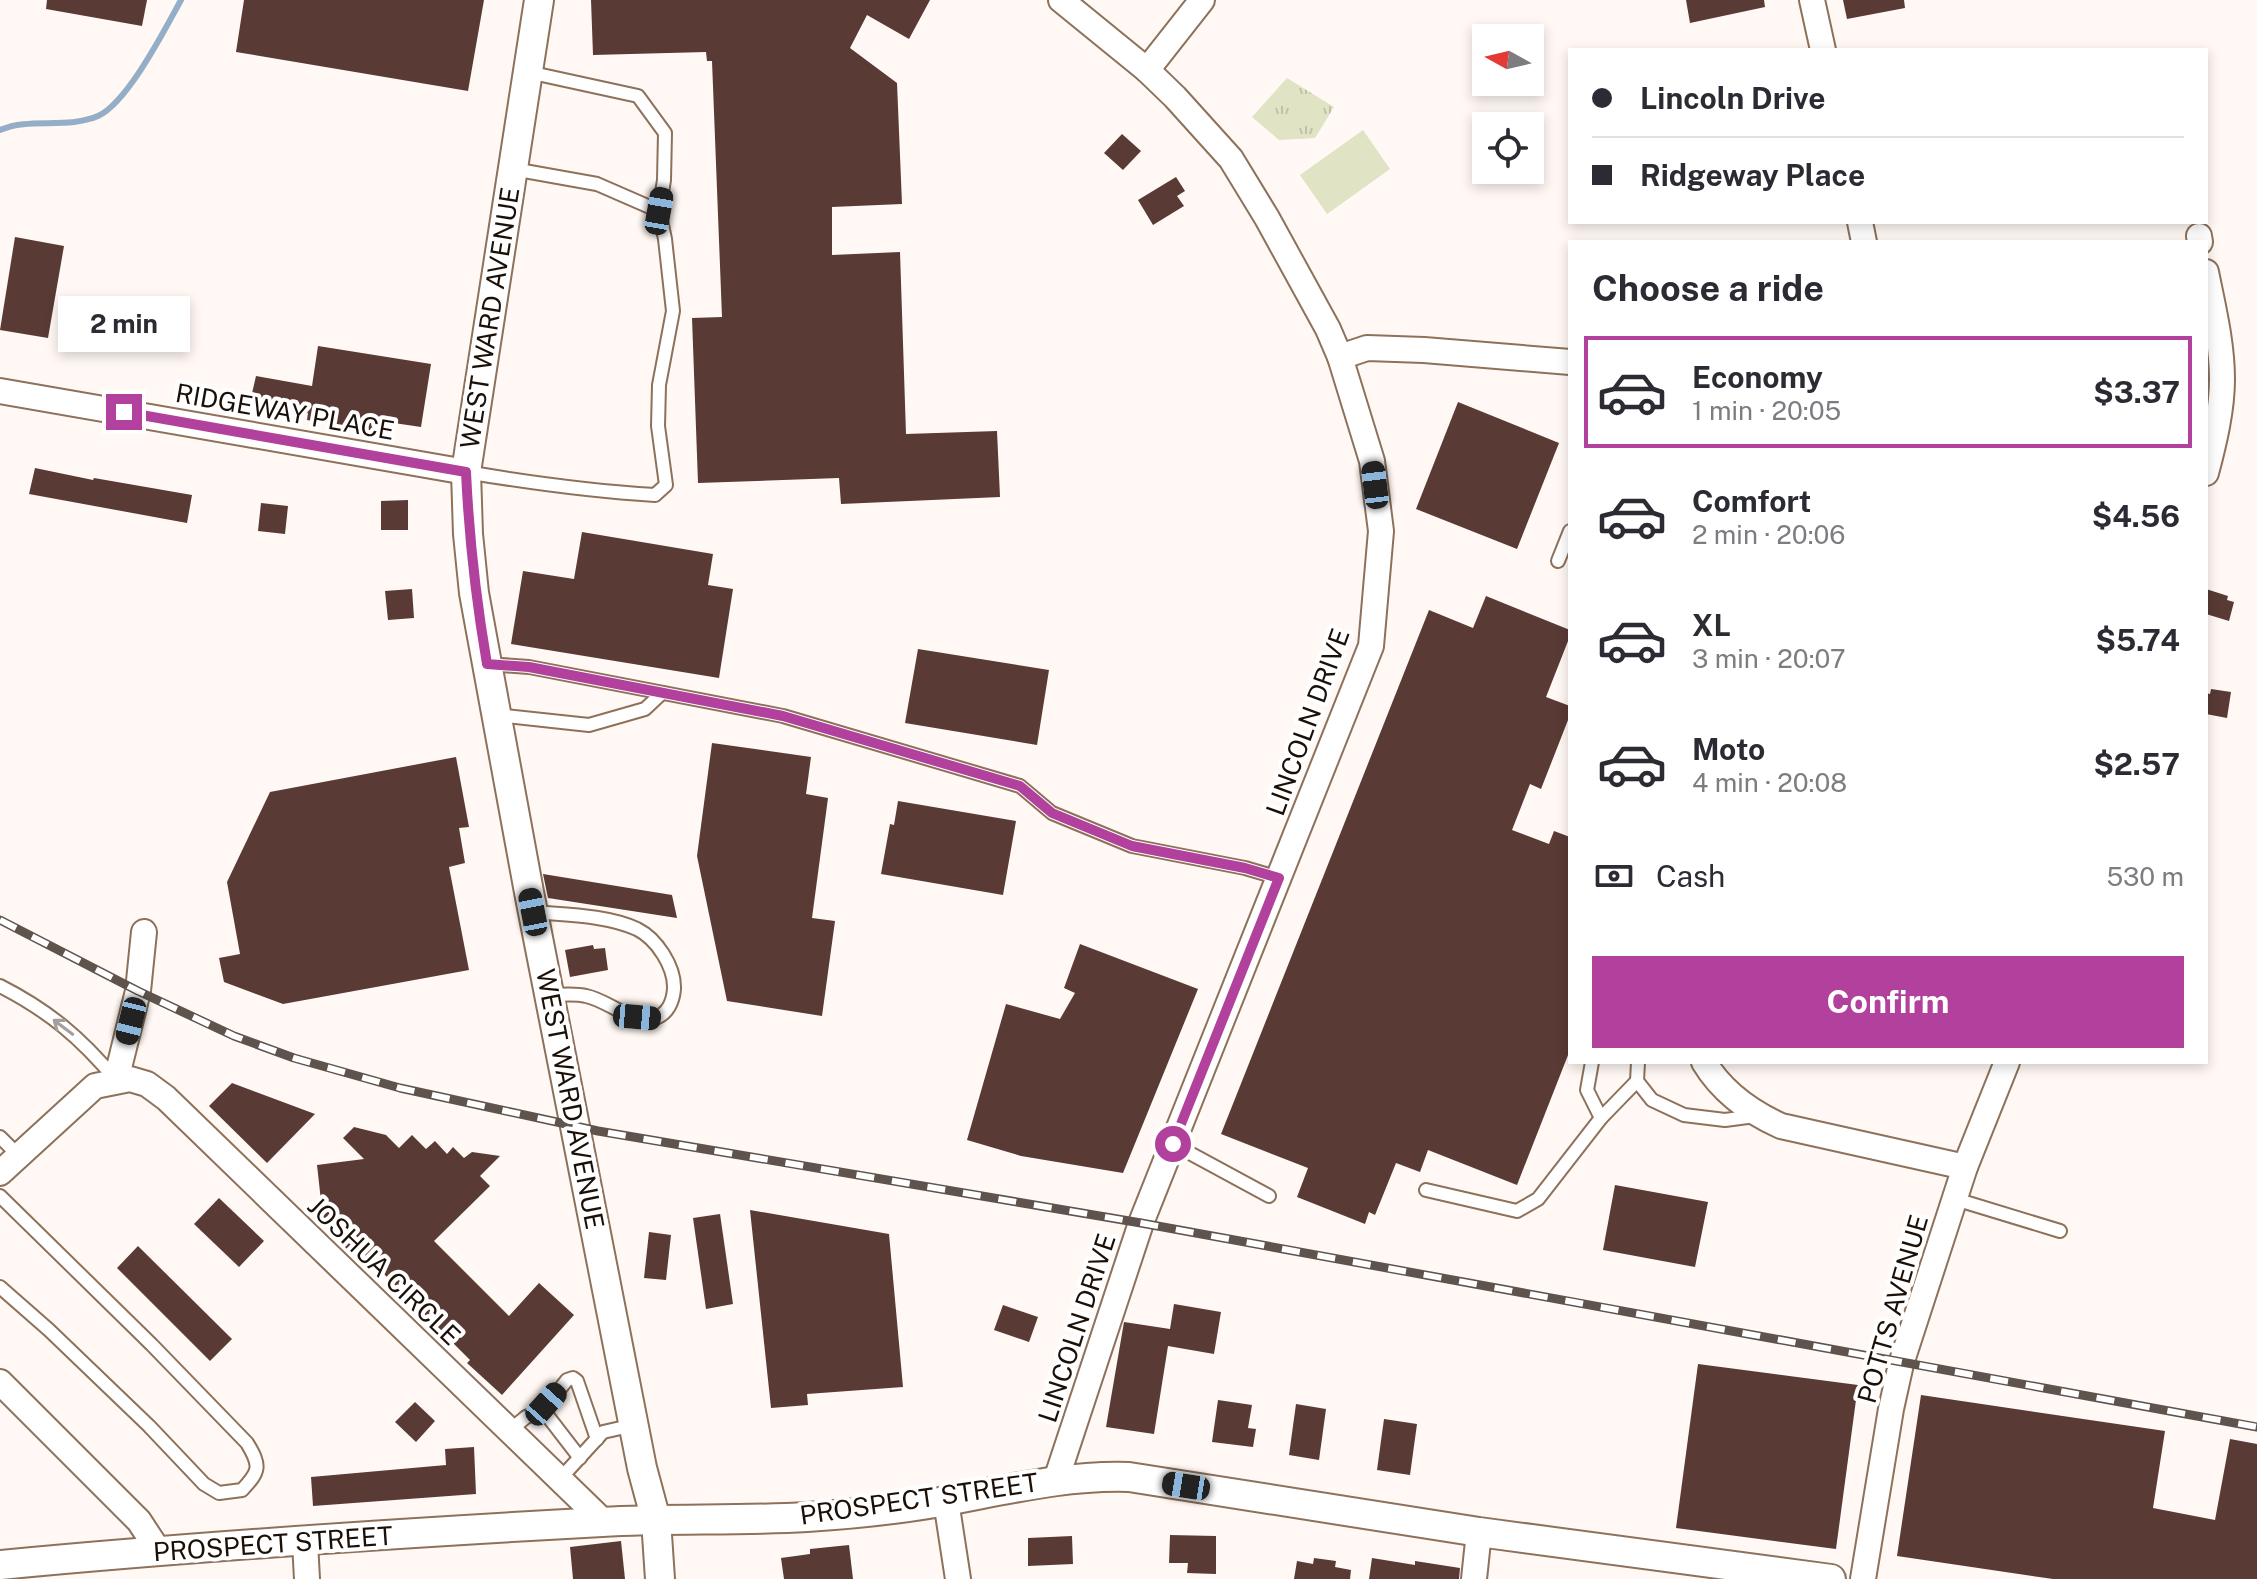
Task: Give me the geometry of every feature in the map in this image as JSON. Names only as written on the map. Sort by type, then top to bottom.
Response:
[{"type":"street","name":"WEST WARD AVENUE","points":[[539,0],[466,472],[473,578],[549,995],[634,1425],[656,1520],[660,1579]]},
{"type":"street","name":"LINCOLN DRIVE","points":[[1056,1480],[1141,1223],[1371,646],[1381,531],[1372,461],[1340,357],[1320,315],[1231,159],[1147,70],[1061,0]]},
{"type":"street","points":[[1147,70],[1202,0]]},
{"type":"street","points":[[1812,0],[1823,48]]},
{"type":"street","points":[[2208,282],[2219,336],[2221,365],[2208,456]]},
{"type":"street","points":[[1340,357],[1367,348],[1568,362]]},
{"type":"street","name":"RIDGEWAY PLACE","points":[[0,391],[466,472]]},
{"type":"street","points":[[0,1173],[95,1086],[116,1080],[138,991],[144,932]]},
{"type":"street","points":[[1706,1064],[1731,1096],[1759,1116],[1781,1126],[1965,1167]]},
{"type":"street","name":"POTTS AVENUE","points":[[1863,1579],[1901,1364],[1965,1167],[2006,1064]]},
{"type":"street","name":"JOSHUA CIRCLE","points":[[116,1080],[130,1079],[147,1084],[166,1098],[604,1522]]},
{"type":"street","points":[[3,1390],[139,1521],[158,1550]]},
{"type":"street","name":"PROSPECT STREET","points":[[0,1565],[158,1550],[604,1522],[810,1517],[946,1501],[1056,1480],[1095,1476],[1129,1477],[1479,1532],[1831,1579]]},
{"type":"street","points":[[946,1501],[958,1579]]},
{"type":"street","points":[[1474,1579],[1479,1532]]},
{"type":"street","points":[[305,1542],[307,1579]]},
{"type":"lane","points":[[466,472],[563,489],[607,492],[655,495],[666,485],[658,426],[659,398],[673,311],[659,211],[664,180],[665,133],[638,96],[528,72]]},
{"type":"lane","points":[[513,169],[597,184],[659,211]]},
{"type":"lane","points":[[1558,561],[1568,536]]},
{"type":"lane","points":[[487,664],[529,667],[783,716],[1020,786],[1052,813],[1132,846],[1245,868],[1279,878]]},
{"type":"lane","points":[[497,715],[589,725],[645,709],[662,693]]},
{"type":"lane","points":[[533,912],[590,918],[638,930],[663,952],[674,980],[673,1000],[665,1012],[654,1019],[622,1012],[608,1002],[584,995],[549,995]]},
{"type":"lane","points":[[0,986],[78,1037],[116,1080]]},
{"type":"lane","points":[[1592,1064],[1587,1090],[1601,1118]]},
{"type":"lane","points":[[1426,1190],[1517,1211],[1538,1199],[1601,1118],[1637,1081],[1638,1064]]},
{"type":"lane","points":[[1637,1081],[1652,1100],[1684,1115],[1725,1120],[1759,1116]]},
{"type":"lane","points":[[0,1137],[18,1155]]},
{"type":"lane","points":[[1173,1144],[1269,1196]]},
{"type":"lane","points":[[0,1196],[247,1443],[257,1459],[256,1475],[242,1490],[219,1493],[204,1484],[94,1373],[0,1287]]},
{"type":"lane","points":[[1955,1199],[2060,1231]]},
{"type":"lane","points":[[509,1431],[526,1417],[543,1410],[567,1380],[573,1378],[577,1381],[597,1439]]},
{"type":"lane","points":[[543,1410],[580,1458]]},
{"type":"lane","points":[[560,1479],[603,1432],[634,1425]]},
{"type":"green space","points":[[1287,78],[1334,107],[1315,138],[1279,140],[1252,117]]},
{"type":"green space","points":[[1363,130],[1390,169],[1327,214],[1300,175]]},
{"type":"building","points":[[47,0],[147,0],[142,26],[46,9]]},
{"type":"building","points":[[244,0],[484,0],[468,91],[236,52]]},
{"type":"building","points":[[591,0],[930,0],[909,39],[867,15],[850,48],[897,83],[902,204],[832,207],[832,255],[900,252],[906,434],[997,431],[1000,497],[841,504],[839,478],[698,483],[692,318],[722,317],[712,61],[707,61],[706,52],[593,55]]},
{"type":"building","points":[[1686,0],[1764,0],[1765,7],[1690,23]]},
{"type":"building","points":[[1843,0],[1904,0],[1905,8],[1847,19]]},
{"type":"building","points":[[1122,134],[1141,151],[1123,170],[1104,153]]},
{"type":"building","points":[[1176,177],[1185,191],[1177,196],[1184,206],[1153,225],[1138,200]]},
{"type":"building","points":[[15,237],[64,246],[48,338],[0,330]]},
{"type":"building","points":[[318,346],[431,364],[421,427],[394,423],[392,434],[307,420],[308,413],[250,402],[256,376],[312,386]]},
{"type":"building","points":[[1458,402],[1559,443],[1517,549],[1416,509]]},
{"type":"building","points":[[35,468],[192,495],[187,523],[29,494]]},
{"type":"building","points":[[408,500],[408,530],[381,530],[381,501]]},
{"type":"building","points":[[261,503],[288,506],[285,534],[258,531]]},
{"type":"building","points":[[582,532],[713,554],[708,585],[733,589],[719,678],[511,644],[523,571],[574,579]]},
{"type":"building","points":[[412,589],[414,618],[388,620],[385,591]]},
{"type":"building","points":[[2208,590],[2228,596],[2227,600],[2234,602],[2229,621],[2208,615]]},
{"type":"building","points":[[1486,596],[1568,629],[1568,641],[1546,697],[1568,705],[1568,720],[1541,789],[1530,784],[1512,830],[1549,844],[1554,831],[1568,836],[1568,1055],[1517,1185],[1428,1150],[1420,1172],[1396,1163],[1375,1215],[1369,1212],[1365,1224],[1297,1197],[1308,1168],[1221,1134],[1429,610],[1473,628]]},
{"type":"building","points":[[918,649],[1049,670],[1037,745],[905,723]]},
{"type":"building","points":[[2211,689],[2231,692],[2227,718],[2208,714]]},
{"type":"building","points":[[712,743],[811,757],[806,794],[828,798],[812,918],[835,921],[822,1016],[727,1001],[697,856]]},
{"type":"building","points":[[456,757],[469,827],[459,828],[465,863],[449,867],[469,970],[283,1004],[224,982],[219,958],[240,954],[227,882],[270,792]]},
{"type":"building","points":[[898,801],[1016,821],[1003,895],[881,874],[890,824],[894,825]]},
{"type":"building","points":[[543,874],[672,895],[677,918],[548,898]]},
{"type":"building","points":[[1080,944],[1198,989],[1123,1173],[1021,1156],[967,1140],[1006,1004],[1060,1019],[1075,993],[1064,988]]},
{"type":"building","points":[[593,945],[594,949],[605,948],[608,970],[570,977],[565,950]]},
{"type":"building","points":[[232,1083],[315,1114],[267,1163],[209,1106]]},
{"type":"building","points":[[354,1127],[386,1135],[399,1148],[412,1135],[426,1149],[435,1141],[447,1154],[453,1147],[464,1158],[472,1152],[500,1156],[480,1176],[490,1186],[434,1241],[509,1316],[539,1283],[574,1315],[502,1395],[467,1363],[470,1360],[356,1246],[350,1252],[310,1212],[321,1201],[317,1165],[364,1159],[343,1138]]},
{"type":"building","points":[[1615,1185],[1708,1202],[1695,1267],[1603,1250]]},
{"type":"building","points":[[219,1198],[264,1241],[239,1267],[194,1224]]},
{"type":"building","points":[[750,1210],[889,1234],[903,1387],[807,1394],[808,1405],[771,1408]]},
{"type":"building","points":[[720,1214],[733,1304],[706,1309],[693,1218]]},
{"type":"building","points":[[649,1232],[671,1235],[666,1280],[644,1278]]},
{"type":"building","points":[[138,1246],[232,1339],[210,1361],[117,1268]]},
{"type":"building","points":[[1174,1304],[1221,1312],[1214,1354],[1168,1346],[1154,1434],[1106,1427],[1124,1322],[1170,1329]]},
{"type":"building","points":[[1003,1305],[1038,1317],[1029,1342],[994,1330]]},
{"type":"building","points":[[1698,1364],[1858,1385],[1836,1549],[1676,1528]]},
{"type":"building","points":[[1921,1395],[2165,1431],[2153,1508],[2215,1520],[2230,1439],[2257,1444],[2257,1579],[2053,1579],[1897,1556]]},
{"type":"building","points":[[1218,1400],[1252,1405],[1248,1428],[1256,1429],[1253,1447],[1212,1442]]},
{"type":"building","points":[[415,1402],[435,1421],[416,1442],[395,1422]]},
{"type":"building","points":[[1296,1404],[1326,1409],[1319,1460],[1289,1455]]},
{"type":"building","points":[[1384,1419],[1417,1424],[1410,1475],[1377,1470]]},
{"type":"building","points":[[474,1447],[476,1494],[313,1506],[311,1477],[446,1465],[445,1449]]},
{"type":"building","points":[[1170,1535],[1216,1536],[1216,1574],[1187,1573],[1188,1563],[1169,1563]]},
{"type":"building","points":[[1072,1536],[1073,1564],[1028,1566],[1028,1538]]},
{"type":"building","points":[[621,1541],[625,1579],[573,1579],[570,1547]]},
{"type":"building","points":[[849,1545],[853,1579],[784,1579],[781,1558],[810,1554],[810,1549]]},
{"type":"building","points":[[1314,1558],[1336,1561],[1335,1567],[1351,1570],[1350,1579],[1294,1579],[1297,1561],[1313,1564]]},
{"type":"building","points":[[1372,1558],[1460,1568],[1459,1579],[1369,1579]]},
{"type":"waterway","points":[[0,130],[27,124],[83,120],[98,116],[110,108],[145,64],[181,0]]},
{"type":"railway","points":[[0,920],[234,1036],[294,1058],[400,1088],[598,1131],[1141,1223],[2257,1427]]},
{"type":"route","points":[[124,412],[466,472],[474,593],[487,664],[529,667],[783,716],[1020,786],[1052,813],[1132,846],[1245,868],[1279,878],[1173,1144]]}]
